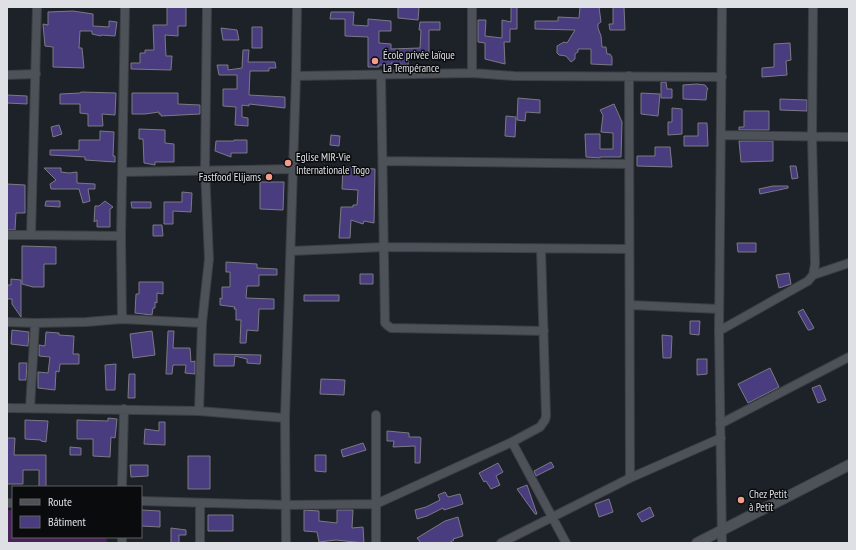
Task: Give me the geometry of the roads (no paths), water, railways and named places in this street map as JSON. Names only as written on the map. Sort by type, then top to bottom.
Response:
[{"type":"street","points":[[31,234],[37,7]]},
{"type":"street","points":[[122,319],[121,236],[125,7]]},
{"type":"street","points":[[198,411],[202,322],[209,259],[205,170],[207,7]]},
{"type":"street","points":[[286,543],[285,418],[297,7]]},
{"type":"street","points":[[472,7],[472,73]]},
{"type":"street","points":[[722,7],[722,135],[719,309],[722,543]]},
{"type":"street","points":[[719,331],[808,281],[813,275],[815,264],[812,136],[813,7]]},
{"type":"street","points":[[296,76],[472,73],[514,76],[722,76]]},
{"type":"street","points":[[7,75],[36,74]]},
{"type":"street","points":[[381,75],[385,323],[391,328],[544,332]]},
{"type":"street","points":[[629,76],[630,478]]},
{"type":"street","points":[[722,135],[849,137]]},
{"type":"street","points":[[383,161],[629,164]]},
{"type":"street","points":[[122,172],[292,169]]},
{"type":"street","points":[[7,235],[31,234],[121,236]]},
{"type":"street","points":[[291,250],[384,247],[630,249]]},
{"type":"street","points":[[142,501],[286,506],[376,504],[512,442],[540,427],[546,416],[541,248]]},
{"type":"street","points":[[813,275],[849,263]]},
{"type":"street","points":[[630,305],[719,309]]},
{"type":"street","points":[[7,322],[86,322],[122,319],[202,322]]},
{"type":"street","points":[[30,408],[35,323]]},
{"type":"street","points":[[720,424],[849,357]]},
{"type":"street","points":[[7,408],[198,411],[285,418]]},
{"type":"street","points":[[122,486],[124,409]]},
{"type":"street","points":[[376,415],[376,543]]},
{"type":"street","points":[[500,543],[630,478],[721,438]]},
{"type":"street","points":[[512,442],[551,518],[566,543]]},
{"type":"street","points":[[697,543],[849,465]]},
{"type":"street","points":[[200,504],[200,543]]},
{"type":"place","name":"École privée laïque La Tempérance","points":[[375,61]]},
{"type":"place","name":"Eglise MIR-Vie Internationale Togo","points":[[288,163]]},
{"type":"place","name":"Fastfood Elijams","points":[[269,177]]},
{"type":"place","name":"Chez Petit à Petit","points":[[741,500]]}]
